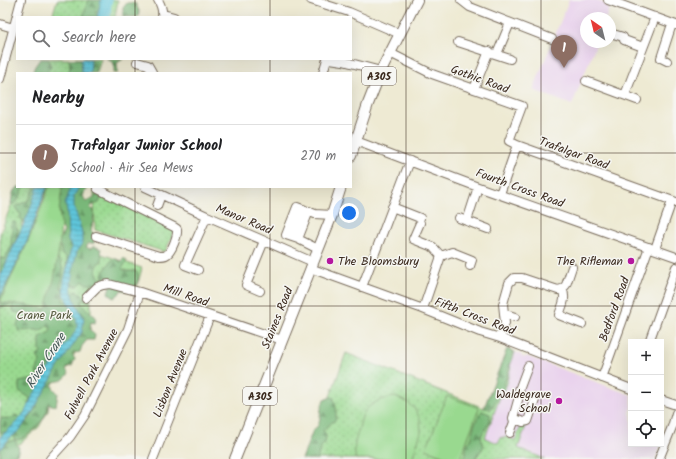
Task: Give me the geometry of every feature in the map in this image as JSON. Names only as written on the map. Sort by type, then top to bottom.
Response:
[{"type":"main road","name":"A305","points":[[353,149],[381,71],[417,0]]},
{"type":"main road","name":"Staines Road","points":[[235,459],[332,215],[341,188]]},
{"type":"street","points":[[16,16],[21,0]]},
{"type":"street","points":[[158,0],[161,5],[162,15]]},
{"type":"street","points":[[311,0],[349,12],[400,34]]},
{"type":"street","points":[[461,0],[470,7],[552,39]]},
{"type":"street","points":[[608,0],[674,25],[661,58],[667,61]]},
{"type":"street","points":[[625,96],[639,68],[643,47],[655,17]]},
{"type":"street","points":[[0,79],[16,18]]},
{"type":"street","points":[[474,89],[510,23]]},
{"type":"street","points":[[0,24],[13,28]]},
{"type":"street","points":[[616,35],[643,47]]},
{"type":"street","points":[[458,42],[510,59]]},
{"type":"street","name":"Gothic Road","points":[[390,52],[432,74],[522,106],[509,141],[517,145]]},
{"type":"street","points":[[324,72],[328,60]]},
{"type":"street","points":[[336,60],[381,71]]},
{"type":"street","points":[[137,62],[148,65],[152,72]]},
{"type":"street","points":[[586,81],[637,100]]},
{"type":"street","points":[[500,194],[517,145]]},
{"type":"street","name":"Trafalgar Road","points":[[517,145],[674,202],[652,248]]},
{"type":"street","name":"Fourth Cross Road","points":[[353,149],[410,161],[478,187],[676,257]]},
{"type":"street","points":[[362,287],[410,161]]},
{"type":"street","points":[[478,187],[463,220],[488,229]]},
{"type":"street","name":"Manor Road","points":[[147,188],[264,241],[311,265]]},
{"type":"street","points":[[96,236],[159,256],[165,255],[171,250],[178,234],[177,228],[154,212],[98,189]]},
{"type":"street","points":[[154,212],[161,195]]},
{"type":"street","points":[[318,249],[286,235],[290,223],[297,207],[310,212],[332,215]]},
{"type":"street","points":[[392,207],[420,220],[413,238],[433,247],[441,256]]},
{"type":"street","points":[[300,240],[310,212]]},
{"type":"street","points":[[198,270],[185,265],[207,216]]},
{"type":"street","points":[[260,291],[246,285],[264,241]]},
{"type":"street","name":"Bedford Road","points":[[602,378],[652,248]]},
{"type":"street","points":[[441,256],[452,252],[472,260],[470,266]]},
{"type":"street","points":[[423,309],[441,256]]},
{"type":"street","name":"Fifth Cross Road","points":[[311,265],[362,287],[500,338],[628,388]]},
{"type":"street","points":[[500,338],[505,323],[503,304],[509,283],[514,278],[522,278],[558,290],[562,289],[566,285],[572,267]]},
{"type":"street","points":[[650,339],[676,267]]},
{"type":"street","name":"Mill Road","points":[[86,298],[98,287],[103,284],[109,284],[140,292],[282,340]]},
{"type":"street","points":[[562,289],[565,294],[565,300],[559,315],[582,324]]},
{"type":"street","name":"Fulwell Park Avenue","points":[[52,458],[70,437],[84,414],[128,329],[140,292]]},
{"type":"street","points":[[504,315],[515,317]]},
{"type":"street","name":"Lisbon Avenue","points":[[153,459],[210,316]]},
{"type":"street","points":[[510,433],[514,422],[513,418],[520,393],[519,390],[528,366]]},
{"type":"street","points":[[513,418],[523,422],[528,421],[535,400]]},
{"type":"street","points":[[664,401],[676,405]]},
{"type":"street","points":[[659,459],[676,413]]},
{"type":"shaded area","points":[[569,0],[597,0],[610,6],[608,12],[580,12],[580,48],[595,48],[572,105],[533,90]]},
{"type":"shaded area","name":"Waldegrave School","points":[[507,349],[521,354],[521,356],[525,358],[526,356],[628,394],[628,447],[660,447],[655,459],[307,459],[346,353],[484,408]]},
{"type":"green space","points":[[57,0],[118,0],[115,16],[52,16]]},
{"type":"green space","points":[[88,0],[103,0],[102,8],[95,12],[98,16],[83,16]]},
{"type":"green space","points":[[127,3],[135,3],[139,11],[138,16],[123,16],[123,8]]},
{"type":"green space","points":[[39,60],[48,60],[51,67],[47,72],[32,72]]},
{"type":"green space","points":[[42,60],[101,60],[97,72],[39,72]]},
{"type":"green space","points":[[69,60],[98,60],[94,72],[68,72],[70,69]]},
{"type":"green space","points":[[108,60],[122,60],[117,63],[118,72],[114,72],[114,64]]},
{"type":"green space","name":"Crane Park","points":[[18,188],[36,188],[21,226],[142,268],[136,291],[109,284],[86,298],[91,302],[91,322],[74,355],[51,387],[48,411],[39,427],[2,459],[0,459],[0,234]]},
{"type":"green space","points":[[24,188],[20,197],[14,204],[11,204],[14,190]]},
{"type":"green space","points":[[35,188],[87,188],[83,196],[86,202],[97,195],[101,198],[99,203],[90,208],[94,210],[91,231],[95,235],[94,243],[88,244],[86,247],[90,249],[94,246],[101,249],[102,261],[98,263],[96,270],[101,279],[96,284],[87,284],[83,281],[78,286],[70,286],[66,268],[67,258],[61,254],[61,247],[54,245],[64,231],[59,225],[60,212],[55,210],[50,191],[46,192],[34,220],[40,226],[29,235],[30,241],[24,266],[17,263],[17,270],[13,272],[13,282],[9,299],[10,305],[0,308],[0,291],[24,226],[24,221],[20,218],[21,214],[18,212],[16,206],[29,200]]},
{"type":"green space","points":[[49,188],[62,188],[59,211],[61,224],[59,249],[54,279],[46,309],[0,302],[27,244]]},
{"type":"green space","points":[[94,191],[175,230],[165,252],[95,230]]},
{"type":"green space","points":[[13,222],[16,223],[15,226],[18,230],[18,234],[0,280],[0,258],[5,259],[10,248],[13,230],[11,227]]},
{"type":"green space","points":[[57,258],[63,268],[63,276],[60,287],[63,288],[63,301],[68,302],[76,291],[91,298],[90,301],[83,299],[81,304],[96,317],[95,323],[91,322],[90,330],[95,334],[94,340],[87,340],[82,346],[80,352],[73,353],[72,355],[75,359],[72,366],[68,367],[66,370],[69,373],[66,378],[60,381],[52,382],[53,388],[58,393],[56,406],[48,404],[47,411],[43,419],[35,429],[22,439],[15,440],[12,435],[29,420],[33,411],[37,408],[37,404],[27,407],[30,398],[19,391],[19,382],[34,379],[39,380],[36,373],[40,361],[37,356],[41,353],[40,337],[50,332],[51,328],[47,326],[40,331],[19,331],[17,325],[20,320],[46,317],[45,310],[29,315],[27,310],[23,313],[14,312],[12,305],[20,299]]},
{"type":"green space","points":[[114,258],[121,262],[123,258],[127,260],[122,269],[127,271],[136,271],[138,278],[134,292],[121,290],[114,298],[108,293],[110,286],[105,285],[102,274]]},
{"type":"green space","points":[[507,349],[515,353],[510,366],[508,381],[502,397],[500,397],[485,438],[498,443],[501,437],[504,438],[504,436],[515,440],[522,424],[526,426],[518,448],[545,459],[460,459],[479,408],[427,449],[452,459],[307,459],[346,353],[484,408]]},
{"type":"green space","points":[[507,349],[514,352],[501,395],[498,397],[491,409],[484,408]]},
{"type":"green space","points":[[447,396],[479,408],[460,459],[452,459],[426,449]]},
{"type":"green space","points":[[333,397],[336,407],[336,419],[323,430],[326,435],[325,443],[321,447],[317,459],[302,459],[313,430],[318,426],[324,399]]},
{"type":"green space","points":[[395,397],[407,402],[415,409],[420,419],[421,432],[412,459],[356,459],[355,442],[364,413],[375,403],[383,399]]},
{"type":"green space","points":[[482,411],[490,414],[490,421],[481,438],[484,446],[475,459],[463,459],[466,455],[467,444],[472,439],[472,432]]},
{"type":"green space","points":[[16,415],[21,418],[8,433],[0,432],[0,421],[2,418],[10,419]]},
{"type":"green space","points":[[15,440],[19,448],[17,455],[10,455],[9,459],[0,459],[0,442]]},
{"type":"water","points":[[101,0],[108,0],[106,2],[103,16],[97,16]]},
{"type":"water","points":[[81,60],[91,60],[90,72],[82,72]]},
{"type":"water","points":[[38,188],[47,188],[26,244],[0,297],[0,277],[29,212]]},
{"type":"water","name":"River Crane","points":[[71,188],[78,188],[74,196],[74,206],[82,232],[82,245],[77,252],[71,284],[75,301],[84,319],[82,332],[59,366],[32,413],[20,430],[9,439],[0,450],[0,437],[16,423],[24,413],[51,364],[73,335],[77,327],[75,316],[64,294],[63,286],[72,248],[68,241],[67,210],[65,204]]},
{"type":"waterway","name":"River Crane","points":[[105,16],[107,0]]},
{"type":"place","name":"Trafalgar Junior School","points":[[564,68]]},
{"type":"place","name":"The Bloomsbury","points":[[330,261]]},
{"type":"place","name":"The Rifleman","points":[[631,261]]},
{"type":"place","name":"Waldegrave School","points":[[559,401]]}]
